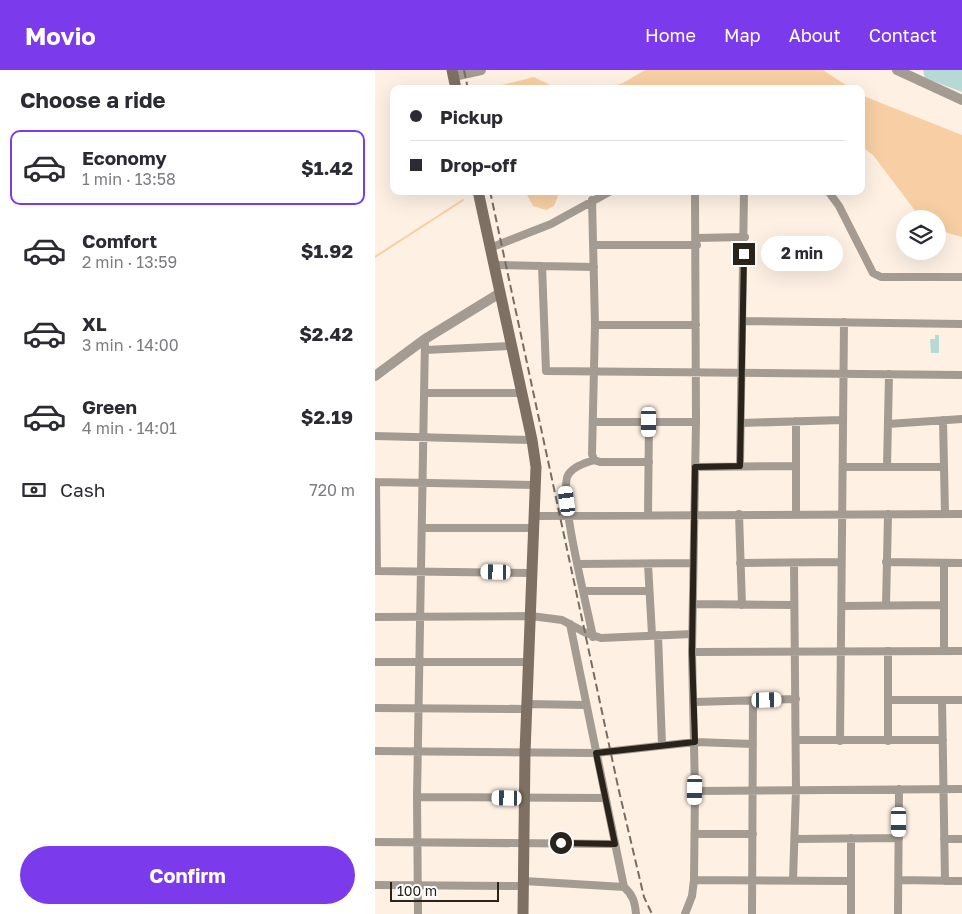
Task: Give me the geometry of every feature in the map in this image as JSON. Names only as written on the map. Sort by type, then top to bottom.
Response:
[{"type":"main road","points":[[479,195],[532,440],[535,485],[525,753],[523,914]]},
{"type":"street","points":[[897,70],[962,100]]},
{"type":"street","points":[[453,73],[476,71]]},
{"type":"street","points":[[490,248],[551,224],[603,195]]},
{"type":"street","points":[[685,914],[692,896],[694,880],[695,834],[692,634],[696,422],[695,195]]},
{"type":"street","points":[[740,466],[745,237],[744,195]]},
{"type":"street","points":[[831,195],[839,206],[873,273],[881,277],[962,277]]},
{"type":"street","points":[[592,200],[595,245],[594,460]]},
{"type":"street","points":[[595,245],[696,242],[745,237]]},
{"type":"street","points":[[494,265],[595,267]]},
{"type":"street","points":[[542,266],[546,371],[962,375]]},
{"type":"street","points":[[375,376],[500,293]]},
{"type":"street","points":[[743,320],[962,324]]},
{"type":"street","points":[[840,741],[843,606],[841,562],[844,322]]},
{"type":"street","points":[[595,325],[696,325]]},
{"type":"street","points":[[425,344],[511,346]]},
{"type":"street","points":[[418,914],[417,797],[425,344]]},
{"type":"street","points":[[887,467],[889,374]]},
{"type":"street","points":[[425,393],[522,393]]},
{"type":"street","points":[[888,424],[962,419]]},
{"type":"street","points":[[741,423],[842,420]]},
{"type":"street","points":[[943,420],[945,513]]},
{"type":"street","points":[[796,421],[796,513]]},
{"type":"street","points":[[593,422],[696,422]]},
{"type":"street","points":[[648,515],[649,422]]},
{"type":"street","points":[[375,436],[532,440]]},
{"type":"street","points":[[593,637],[569,516],[565,487],[568,475],[578,465],[594,460],[600,462],[649,462]]},
{"type":"street","points":[[695,467],[796,466]]},
{"type":"street","points":[[843,467],[943,467]]},
{"type":"street","points":[[532,573],[376,571],[376,482],[535,485]]},
{"type":"street","points":[[423,528],[534,522],[569,516],[796,513],[962,514]]},
{"type":"street","points":[[739,514],[742,605]]},
{"type":"street","points":[[886,605],[888,514]]},
{"type":"street","points":[[741,563],[841,562]]},
{"type":"street","points":[[886,562],[962,563]]},
{"type":"street","points":[[578,564],[693,563]]},
{"type":"street","points":[[793,880],[797,740],[794,563]]},
{"type":"street","points":[[943,650],[944,563]]},
{"type":"street","points":[[648,564],[649,591],[655,635],[661,745]]},
{"type":"street","points":[[584,591],[649,591]]},
{"type":"street","points":[[693,604],[795,604]]},
{"type":"street","points":[[843,606],[943,605]]},
{"type":"street","points":[[375,617],[531,616],[554,618],[570,624],[593,637],[601,638],[692,634]]},
{"type":"street","points":[[570,624],[623,887],[631,894],[635,903],[636,914]]},
{"type":"street","points":[[888,651],[888,741]]},
{"type":"street","points":[[692,652],[962,651]]},
{"type":"street","points":[[375,662],[529,662]]},
{"type":"street","points":[[694,702],[795,699]]},
{"type":"street","points":[[752,914],[753,834],[751,790],[753,700]]},
{"type":"street","points":[[888,700],[962,700]]},
{"type":"street","points":[[942,700],[945,881]]},
{"type":"street","points":[[375,708],[586,705]]},
{"type":"street","points":[[797,740],[943,740]]},
{"type":"street","points":[[375,751],[596,753],[695,742],[753,744]]},
{"type":"street","points":[[898,914],[899,789]]},
{"type":"street","points":[[695,790],[962,789]]},
{"type":"street","points":[[417,797],[605,798]]},
{"type":"street","points":[[695,834],[753,834]]},
{"type":"street","points":[[851,838],[851,914]]},
{"type":"street","points":[[795,839],[899,838]]},
{"type":"street","points":[[944,839],[962,840]]},
{"type":"street","points":[[375,842],[615,844]]},
{"type":"street","points":[[694,880],[851,881]]},
{"type":"street","points":[[899,880],[962,881]]},
{"type":"street","points":[[375,885],[524,884],[623,887]]},
{"type":"shaded area","points":[[645,70],[823,70],[846,85],[617,85]]},
{"type":"shaded area","points":[[534,77],[550,85],[502,85]]},
{"type":"shaded area","points":[[865,97],[962,135],[962,237],[946,232],[946,210],[914,210],[873,155],[865,149]]},
{"type":"shaded area","points":[[527,195],[558,195],[554,206],[546,210],[533,206]]},
{"type":"building","points":[[923,70],[962,70],[962,92],[925,78]]},
{"type":"building","points":[[935,335],[939,335],[939,353],[931,353],[930,339],[935,339]]},
{"type":"waterway","points":[[375,257],[463,200]]},
{"type":"railway","points":[[464,70],[467,85]]},
{"type":"railway","points":[[491,195],[619,791],[644,897],[652,914]]},
{"type":"route","points":[[561,843],[615,844],[596,753],[695,742],[692,652],[695,467],[740,466],[744,254]]}]
